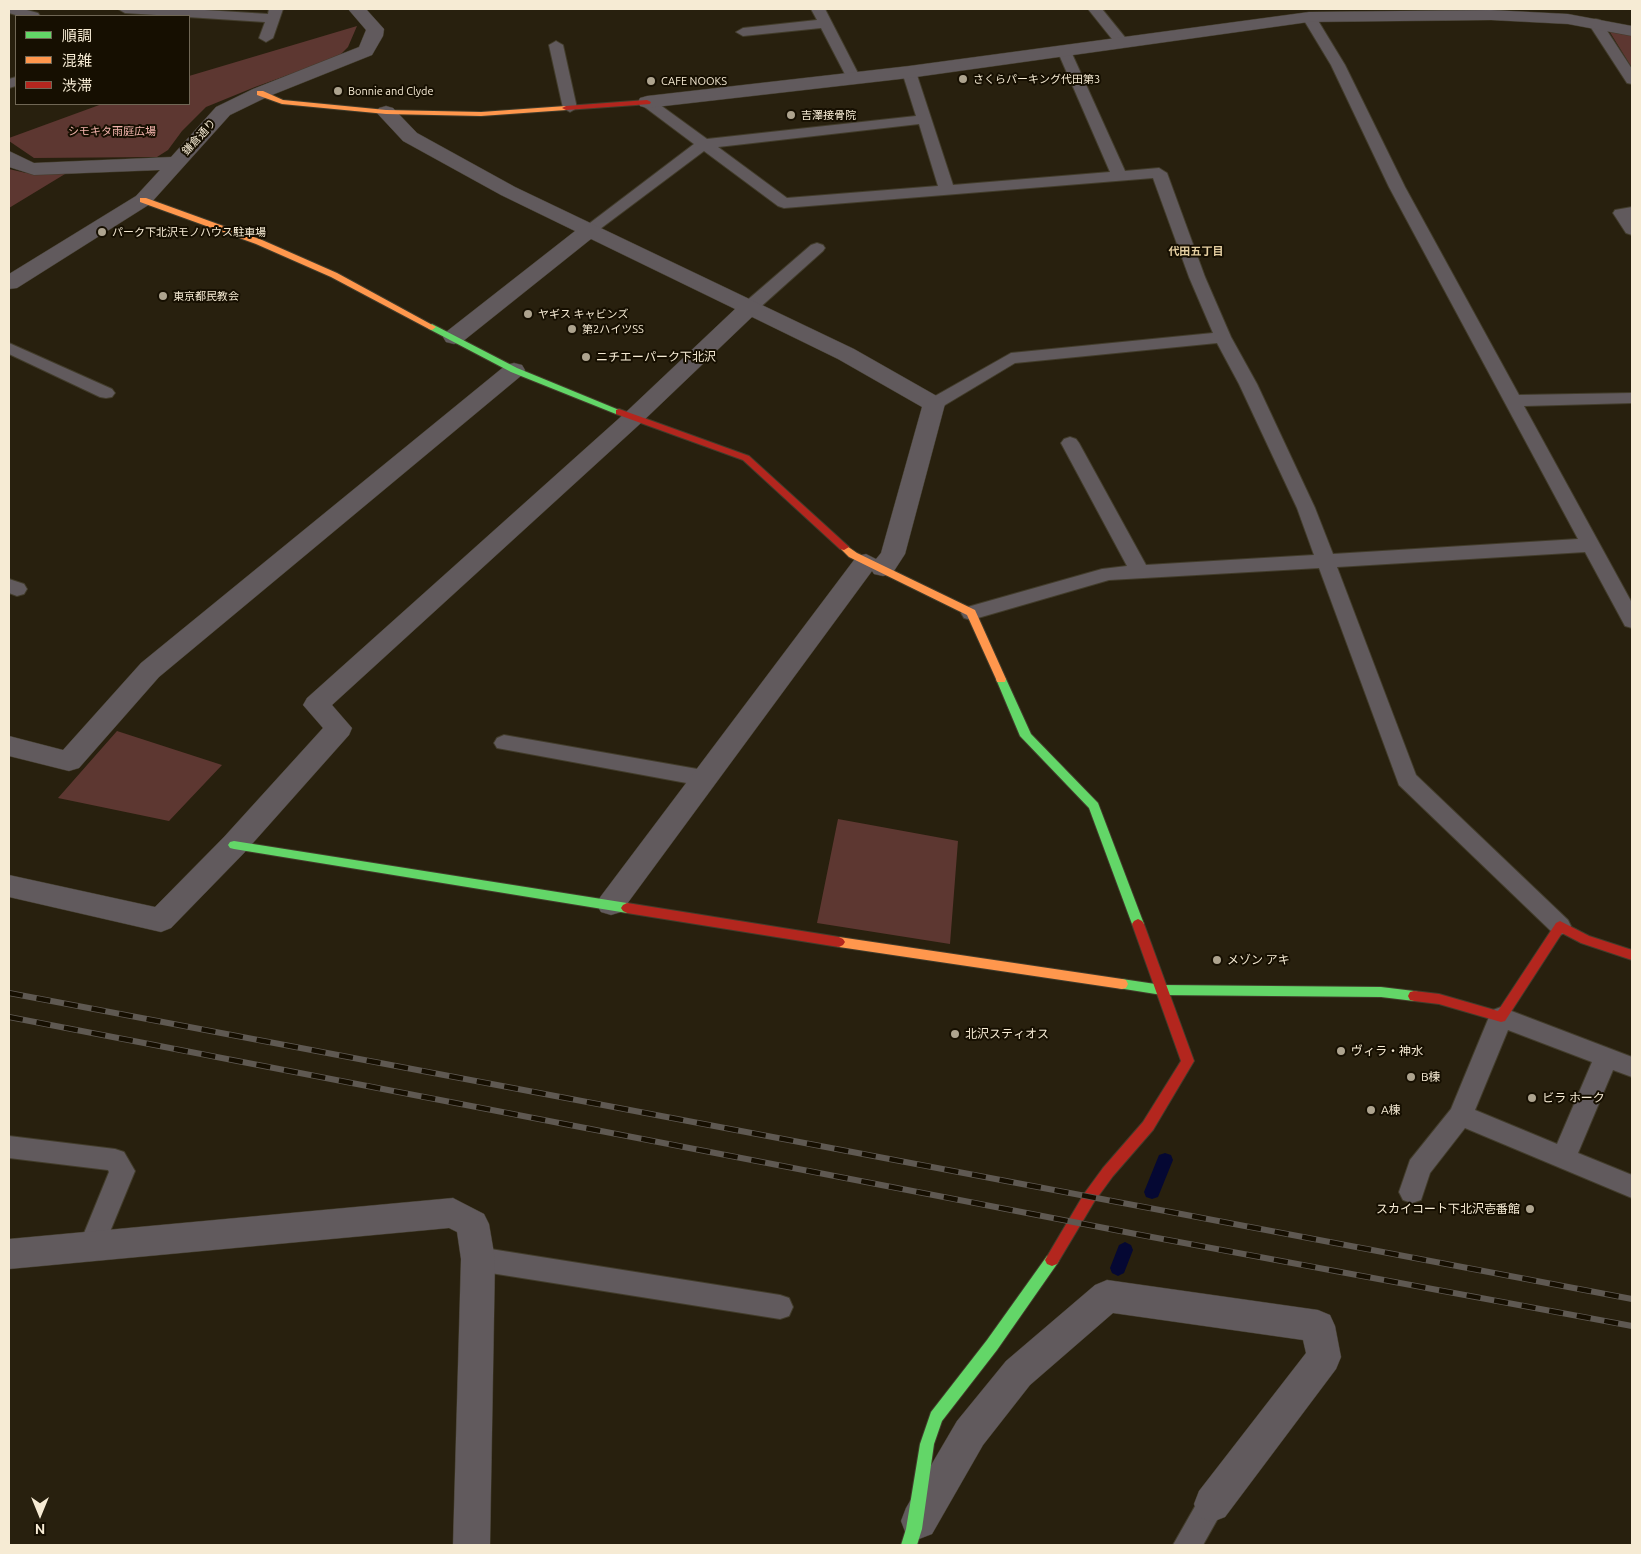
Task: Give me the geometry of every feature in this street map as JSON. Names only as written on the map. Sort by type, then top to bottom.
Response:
[{"type":"street","name":"鎌倉通り","points":[[9,283],[143,200],[222,111],[260,93],[366,51],[374,36],[375,29],[357,9]]},
{"type":"street","points":[[260,93],[282,102],[386,112],[482,114],[570,108],[647,102],[908,72],[1306,13],[1430,12],[1568,19],[1632,31]]},
{"type":"street","points":[[386,112],[410,137],[508,192],[750,306],[846,354],[934,404],[893,554],[874,565],[703,778],[611,904]]},
{"type":"street","points":[[9,157],[19,165],[34,169],[175,164]]},
{"type":"street","points":[[143,200],[259,242],[334,275],[514,370],[633,418],[746,458],[853,555],[971,613],[1026,736],[1094,806],[1188,1061],[1148,1126],[1108,1172],[1089,1198],[1054,1257],[992,1345],[936,1417],[927,1444],[912,1537]]},
{"type":"street","points":[[454,338],[590,229]]},
{"type":"street","points":[[9,886],[161,920],[234,845],[340,728],[316,705],[633,418],[750,306]]},
{"type":"street","points":[[9,746],[69,761],[150,670],[514,370]]},
{"type":"street","points":[[234,845],[929,956],[1162,990],[1381,992],[1439,999],[1501,1017],[1560,926],[1585,940],[1632,954]]},
{"type":"street","points":[[9,1254],[91,1248],[454,1213],[472,1224],[478,1259],[472,1545]]},
{"type":"street","points":[[912,1537],[970,1433],[1018,1373],[1107,1296],[1318,1326],[1324,1357],[1212,1504]]},
{"type":"lane","points":[[9,9],[30,15]]},
{"type":"lane","points":[[125,9],[274,13],[266,38]]},
{"type":"lane","points":[[818,9],[854,78]]},
{"type":"lane","points":[[1095,9],[1121,41]]},
{"type":"lane","points":[[1306,13],[1338,65],[1397,187],[1632,621]]},
{"type":"lane","points":[[743,32],[825,23]]},
{"type":"lane","points":[[1595,23],[1632,80]]},
{"type":"lane","points":[[556,45],[570,108]]},
{"type":"lane","points":[[1064,50],[1119,176]]},
{"type":"lane","points":[[908,72],[947,189]]},
{"type":"lane","points":[[647,102],[784,203],[1159,173],[1197,277],[1223,337],[1248,384],[1306,508],[1408,779],[1560,926]]},
{"type":"lane","points":[[590,229],[704,144],[925,119]]},
{"type":"lane","points":[[1632,212],[1622,213],[1632,230]]},
{"type":"lane","points":[[750,306],[817,248]]},
{"type":"lane","points":[[934,404],[1011,358],[1223,337]]},
{"type":"lane","points":[[9,348],[106,393]]},
{"type":"lane","points":[[1512,402],[1632,398]]},
{"type":"lane","points":[[1070,443],[1140,572]]},
{"type":"lane","points":[[971,613],[1109,574],[1590,545]]},
{"type":"lane","points":[[504,743],[703,778]]},
{"type":"lane","points":[[1412,1192],[1419,1168],[1462,1115],[1501,1017],[1632,1067]]},
{"type":"lane","points":[[1564,1158],[1606,1057]]},
{"type":"lane","points":[[1462,1115],[1632,1187]]},
{"type":"lane","points":[[9,1148],[115,1160],[122,1171],[91,1248]]},
{"type":"lane","points":[[478,1259],[780,1307]]},
{"type":"lane","points":[[1187,1545],[1212,1504]]},
{"type":"green space","name":"シモキタ雨庭広場","points":[[357,26],[348,47],[338,57],[206,107],[182,131],[168,150],[157,157],[34,158],[9,141],[9,138],[99,105],[190,105],[190,76]]},
{"type":"green space","points":[[1608,29],[1632,34],[1632,68]]},
{"type":"green space","points":[[9,169],[26,173],[65,174],[9,208]]},
{"type":"green space","points":[[117,731],[222,765],[169,821],[58,798]]},
{"type":"green space","points":[[838,819],[958,841],[950,944],[817,923]]},
{"type":"waterway","points":[[1152,1192],[1165,1160]]},
{"type":"waterway","points":[[1118,1268],[1125,1250]]},
{"type":"railway","points":[[9,993],[1632,1299]]},
{"type":"railway","points":[[9,1017],[1141,1235],[1632,1326]]},
{"type":"traffic: fast","points":[[432,327],[514,370],[619,412]]},
{"type":"traffic: fast","points":[[1001,679],[1026,736],[1094,806],[1138,924]]},
{"type":"traffic: fast","points":[[234,845],[627,908]]},
{"type":"traffic: fast","points":[[1122,984],[1162,990],[1381,992],[1414,996]]},
{"type":"traffic: fast","points":[[909,1545],[914,1529],[927,1444],[936,1417],[992,1345],[1052,1260]]},
{"type":"traffic: slow","points":[[260,93],[282,102],[386,112],[481,114],[566,108]]},
{"type":"traffic: slow","points":[[143,200],[259,242],[334,275],[432,327]]},
{"type":"traffic: slow","points":[[844,547],[853,555],[971,613],[1001,679]]},
{"type":"traffic: slow","points":[[839,942],[1122,984]]},
{"type":"traffic: jam","points":[[566,108],[647,102]]},
{"type":"traffic: jam","points":[[619,412],[746,458],[844,547]]},
{"type":"traffic: jam","points":[[627,908],[839,942]]},
{"type":"traffic: jam","points":[[1052,1260],[1089,1198],[1108,1172],[1148,1126],[1188,1061],[1138,924]]},
{"type":"traffic: jam","points":[[1414,996],[1439,999],[1501,1017],[1560,926],[1585,940],[1632,955]]},
{"type":"place","name":"さくらパーキング代田第3","points":[[963,79]]},
{"type":"place","name":"CAFE NOOKS","points":[[651,81]]},
{"type":"place","name":"Bonnie and Clyde","points":[[338,91]]},
{"type":"place","name":"吉澤接骨院","points":[[791,115]]},
{"type":"place","name":"パーク下北沢モノハウス駐車場","points":[[102,232]]},
{"type":"place","name":"東京都民教会","points":[[163,296]]},
{"type":"place","name":"ヤギス キャビンズ","points":[[528,314]]},
{"type":"place","name":"第2ハイツSS","points":[[572,329]]},
{"type":"place","name":"ニチエーパーク下北沢","points":[[586,357]]},
{"type":"place","name":"メゾン アキ","points":[[1217,960]]},
{"type":"place","name":"北沢スティオス","points":[[955,1034]]},
{"type":"place","name":"ヴィラ・神水","points":[[1341,1051]]},
{"type":"place","name":"B棟","points":[[1411,1077]]},
{"type":"place","name":"ビラ ホーク","points":[[1532,1098]]},
{"type":"place","name":"A棟","points":[[1371,1110]]},
{"type":"place","name":"スカイコート下北沢壱番館","points":[[1530,1209]]},
{"type":"district","name":"代田五丁目","points":[[1196,251]]}]
